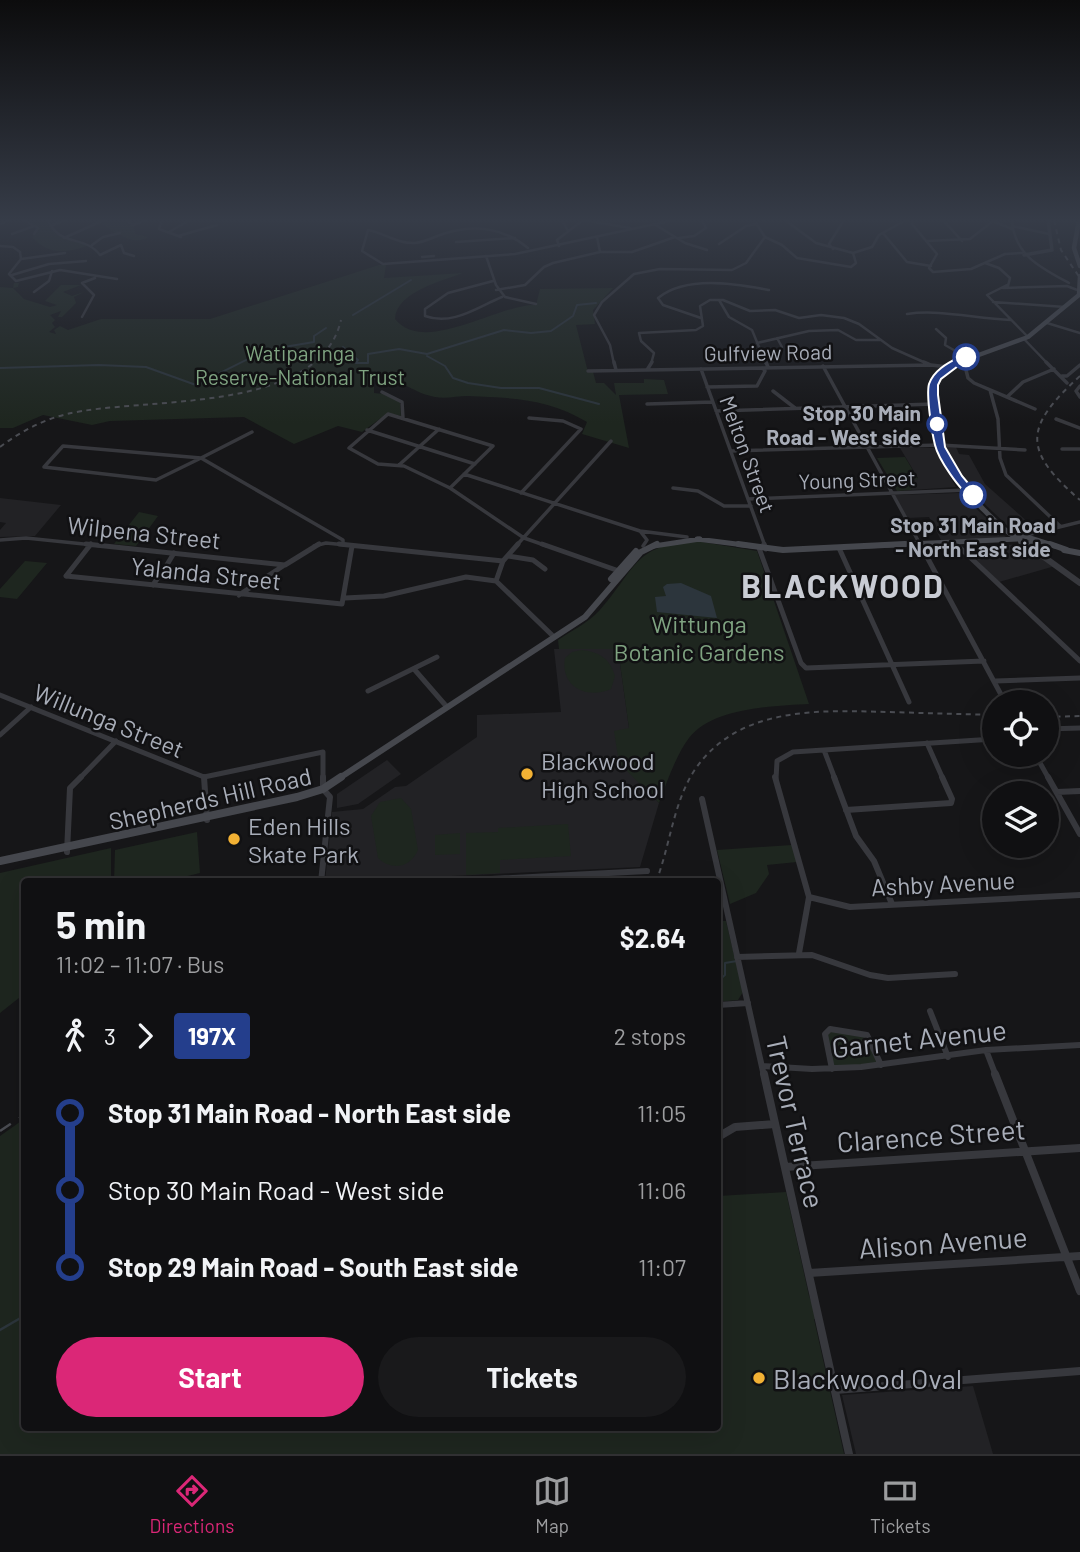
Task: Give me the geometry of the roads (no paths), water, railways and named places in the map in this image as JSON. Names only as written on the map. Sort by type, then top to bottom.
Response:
[{"type":"main road","points":[[1080,291],[1047,323],[1026,338],[963,358],[948,367],[933,385],[940,446],[965,490],[1023,540],[1080,554]]},
{"type":"main road","name":"Shepherds Hill Road","points":[[0,864],[207,818],[298,801],[324,790],[593,610],[631,555],[643,546],[657,541],[687,537],[762,549],[1023,540]]},
{"type":"main road","name":"Shepherds Hill Road","points":[[620,571],[647,548],[673,540],[700,539]]},
{"type":"main road","name":"Shepherds Hill Road","points":[[955,543],[1023,540]]},
{"type":"street","points":[[34,292],[40,288]]},
{"type":"street","points":[[82,317],[94,295],[87,288]]},
{"type":"street","points":[[462,288],[431,303],[425,309],[425,316],[435,320],[451,318],[502,297]]},
{"type":"street","points":[[496,290],[508,288]]},
{"type":"street","points":[[616,370],[610,345],[594,315],[597,307],[618,288]]},
{"type":"street","points":[[674,288],[664,291],[658,298],[663,305],[701,318]]},
{"type":"street","points":[[757,288],[769,290]]},
{"type":"street","points":[[1001,288],[988,293],[993,302],[1067,383]]},
{"type":"street","points":[[496,290],[502,297],[515,302],[536,304]]},
{"type":"street","points":[[707,387],[757,386],[766,368],[752,330],[729,317],[719,300]]},
{"type":"street","points":[[647,370],[653,361],[654,353],[640,341],[639,333],[649,330],[698,330],[703,326],[702,304],[719,300],[732,302],[750,311],[775,310],[793,317],[844,318],[859,324],[880,340],[931,365]]},
{"type":"street","points":[[993,302],[1065,307]]},
{"type":"street","points":[[907,314],[929,311],[957,317],[1011,320]]},
{"type":"street","points":[[1047,323],[1080,333]]},
{"type":"street","points":[[936,329],[946,338],[945,345],[963,358],[970,380],[1035,410]]},
{"type":"street","points":[[757,343],[809,331],[838,330],[853,339],[880,340]]},
{"type":"street","points":[[777,338],[782,348]]},
{"type":"street","points":[[1062,376],[1068,376],[1080,365]]},
{"type":"street","points":[[822,366],[999,690]]},
{"type":"street","name":"Gulfview Road","points":[[588,371],[822,366],[948,367]]},
{"type":"street","name":"Melton Street","points":[[701,369],[751,506],[762,549],[801,663],[806,668],[893,665]]},
{"type":"street","points":[[1007,397],[1023,382],[1054,369]]},
{"type":"street","points":[[1079,388],[1080,397]]},
{"type":"street","points":[[990,390],[998,419],[1001,463],[1010,481],[1060,526]]},
{"type":"street","points":[[773,391],[794,408]]},
{"type":"street","points":[[382,393],[402,402],[403,418]]},
{"type":"street","points":[[647,404],[713,402]]},
{"type":"street","points":[[716,411],[934,404]]},
{"type":"street","points":[[450,488],[493,446],[388,414],[349,447],[378,464],[400,465],[450,488],[524,538],[620,571]]},
{"type":"street","points":[[521,493],[581,429],[578,425],[530,418]]},
{"type":"street","points":[[1056,419],[1080,428]]},
{"type":"street","points":[[400,465],[439,429]]},
{"type":"street","points":[[367,430],[475,464]]},
{"type":"street","points":[[252,432],[201,458],[163,479],[44,467],[63,446],[201,458],[343,540],[343,545]]},
{"type":"street","points":[[496,581],[503,561],[611,440]]},
{"type":"street","points":[[731,451],[940,446],[1025,450]]},
{"type":"street","points":[[1062,449],[1080,449]]},
{"type":"street","points":[[464,474],[640,531],[687,537]]},
{"type":"street","points":[[673,488],[698,491],[724,506],[751,506]]},
{"type":"street","name":"Young Street","points":[[748,499],[965,490]]},
{"type":"street","points":[[1080,522],[1037,531],[1023,540],[1080,583]]},
{"type":"street","points":[[640,531],[647,540],[643,546]]},
{"type":"street","name":"Wilpena Street","points":[[0,540],[26,538],[285,565]]},
{"type":"street","points":[[239,595],[316,545],[326,543],[503,561]]},
{"type":"street","points":[[955,543],[1080,661]]},
{"type":"street","name":"Yalanda Street","points":[[91,544],[66,576],[342,604],[345,598]]},
{"type":"street","points":[[352,545],[345,598],[384,596],[466,577],[496,581],[554,636]]},
{"type":"street","points":[[839,548],[909,702]]},
{"type":"street","points":[[153,585],[174,553]]},
{"type":"street","points":[[509,556],[536,560],[545,569]]},
{"type":"street","points":[[368,691],[437,657]]},
{"type":"street","points":[[893,665],[984,661]]},
{"type":"street","points":[[414,669],[447,707]]},
{"type":"street","points":[[995,681],[1080,678]]},
{"type":"street","name":"Willunga Street","points":[[0,695],[204,777]]},
{"type":"street","points":[[0,736],[31,707]]},
{"type":"street","points":[[1059,729],[1080,728]]},
{"type":"street","points":[[799,953],[809,897],[774,770],[777,759],[790,752],[982,740]]},
{"type":"street","points":[[66,850],[70,788],[116,741]]},
{"type":"street","points":[[846,810],[951,803],[952,799],[927,743]]},
{"type":"street","points":[[824,750],[856,836],[881,875],[892,904]]},
{"type":"street","points":[[207,818],[204,777],[320,751],[324,754],[324,790],[330,797],[321,878]]},
{"type":"street","points":[[1059,793],[1080,791]]},
{"type":"street","points":[[1059,797],[1080,834]]},
{"type":"street","name":"Trevor Terrace","points":[[702,799],[720,878]]},
{"type":"street","points":[[538,878],[647,871]]},
{"type":"street","name":"Trevor Terrace","points":[[721,885],[849,1454]]},
{"type":"street","name":"Ashby Avenue","points":[[809,897],[839,906],[1080,895]]},
{"type":"street","points":[[737,957],[799,953],[888,978],[955,974]]},
{"type":"street","points":[[721,1005],[748,1003]]},
{"type":"street","points":[[930,1011],[948,1057]]},
{"type":"street","points":[[832,1069],[825,1034],[830,1029],[867,1035],[881,1065]]},
{"type":"street","name":"Garnet Avenue","points":[[762,1066],[832,1069],[948,1057],[986,1050],[1080,1045]]},
{"type":"street","points":[[986,1050],[1080,1291]]},
{"type":"street","points":[[721,1135],[735,1127],[775,1124]]},
{"type":"street","name":"Clarence Street","points":[[785,1167],[1080,1148]]},
{"type":"street","name":"Alison Avenue","points":[[809,1273],[1080,1256]]},
{"type":"street","points":[[835,1390],[1080,1371]]},
{"type":"waterway","points":[[353,315],[398,288]]},
{"type":"waterway","points":[[343,347],[358,360],[356,363],[368,363],[368,354],[399,349],[427,354],[504,330],[531,333],[551,331],[573,316],[577,305],[596,303]]},
{"type":"waterway","points":[[0,368],[99,365],[146,367],[196,385],[266,350],[314,342],[314,336],[326,328]]},
{"type":"waterway","points":[[427,356],[445,366],[453,378],[468,383],[501,388],[539,388],[599,404]]},
{"type":"waterway","points":[[721,978],[725,975],[725,963],[737,961]]},
{"type":"waterway","points":[[0,1330],[21,1318]]},
{"type":"railway","points":[[0,447],[32,427],[67,414],[224,396],[264,387],[299,373],[326,351],[341,320]]},
{"type":"railway","points":[[1080,376],[1048,410],[1040,424],[1037,438],[1040,452],[1048,467],[1080,500]]},
{"type":"railway","points":[[657,878],[676,811],[687,784],[712,750],[733,734],[756,723],[807,713],[861,711],[982,715]]},
{"type":"railway","points":[[1059,717],[1080,716]]},
{"type":"railway","points":[[0,1131],[21,1117]]},
{"type":"place","name":"Stop 30 Main Road - West side","points":[[937,424]]},
{"type":"place","name":"Stop 31 Main Road - North East side","points":[[973,495]]},
{"type":"place","name":"Blackwood High School","points":[[527,774]]},
{"type":"place","name":"Eden Hills Skate Park","points":[[234,839]]},
{"type":"place","name":"Blackwood Oval","points":[[759,1378]]},
{"type":"district","name":"BLACKWOOD","points":[[843,585]]},
{"type":"park label","name":"Watiparinga Reserve-National Trust","points":[[300,364]]},
{"type":"park label","name":"Wittunga Botanic Gardens","points":[[699,637]]}]
